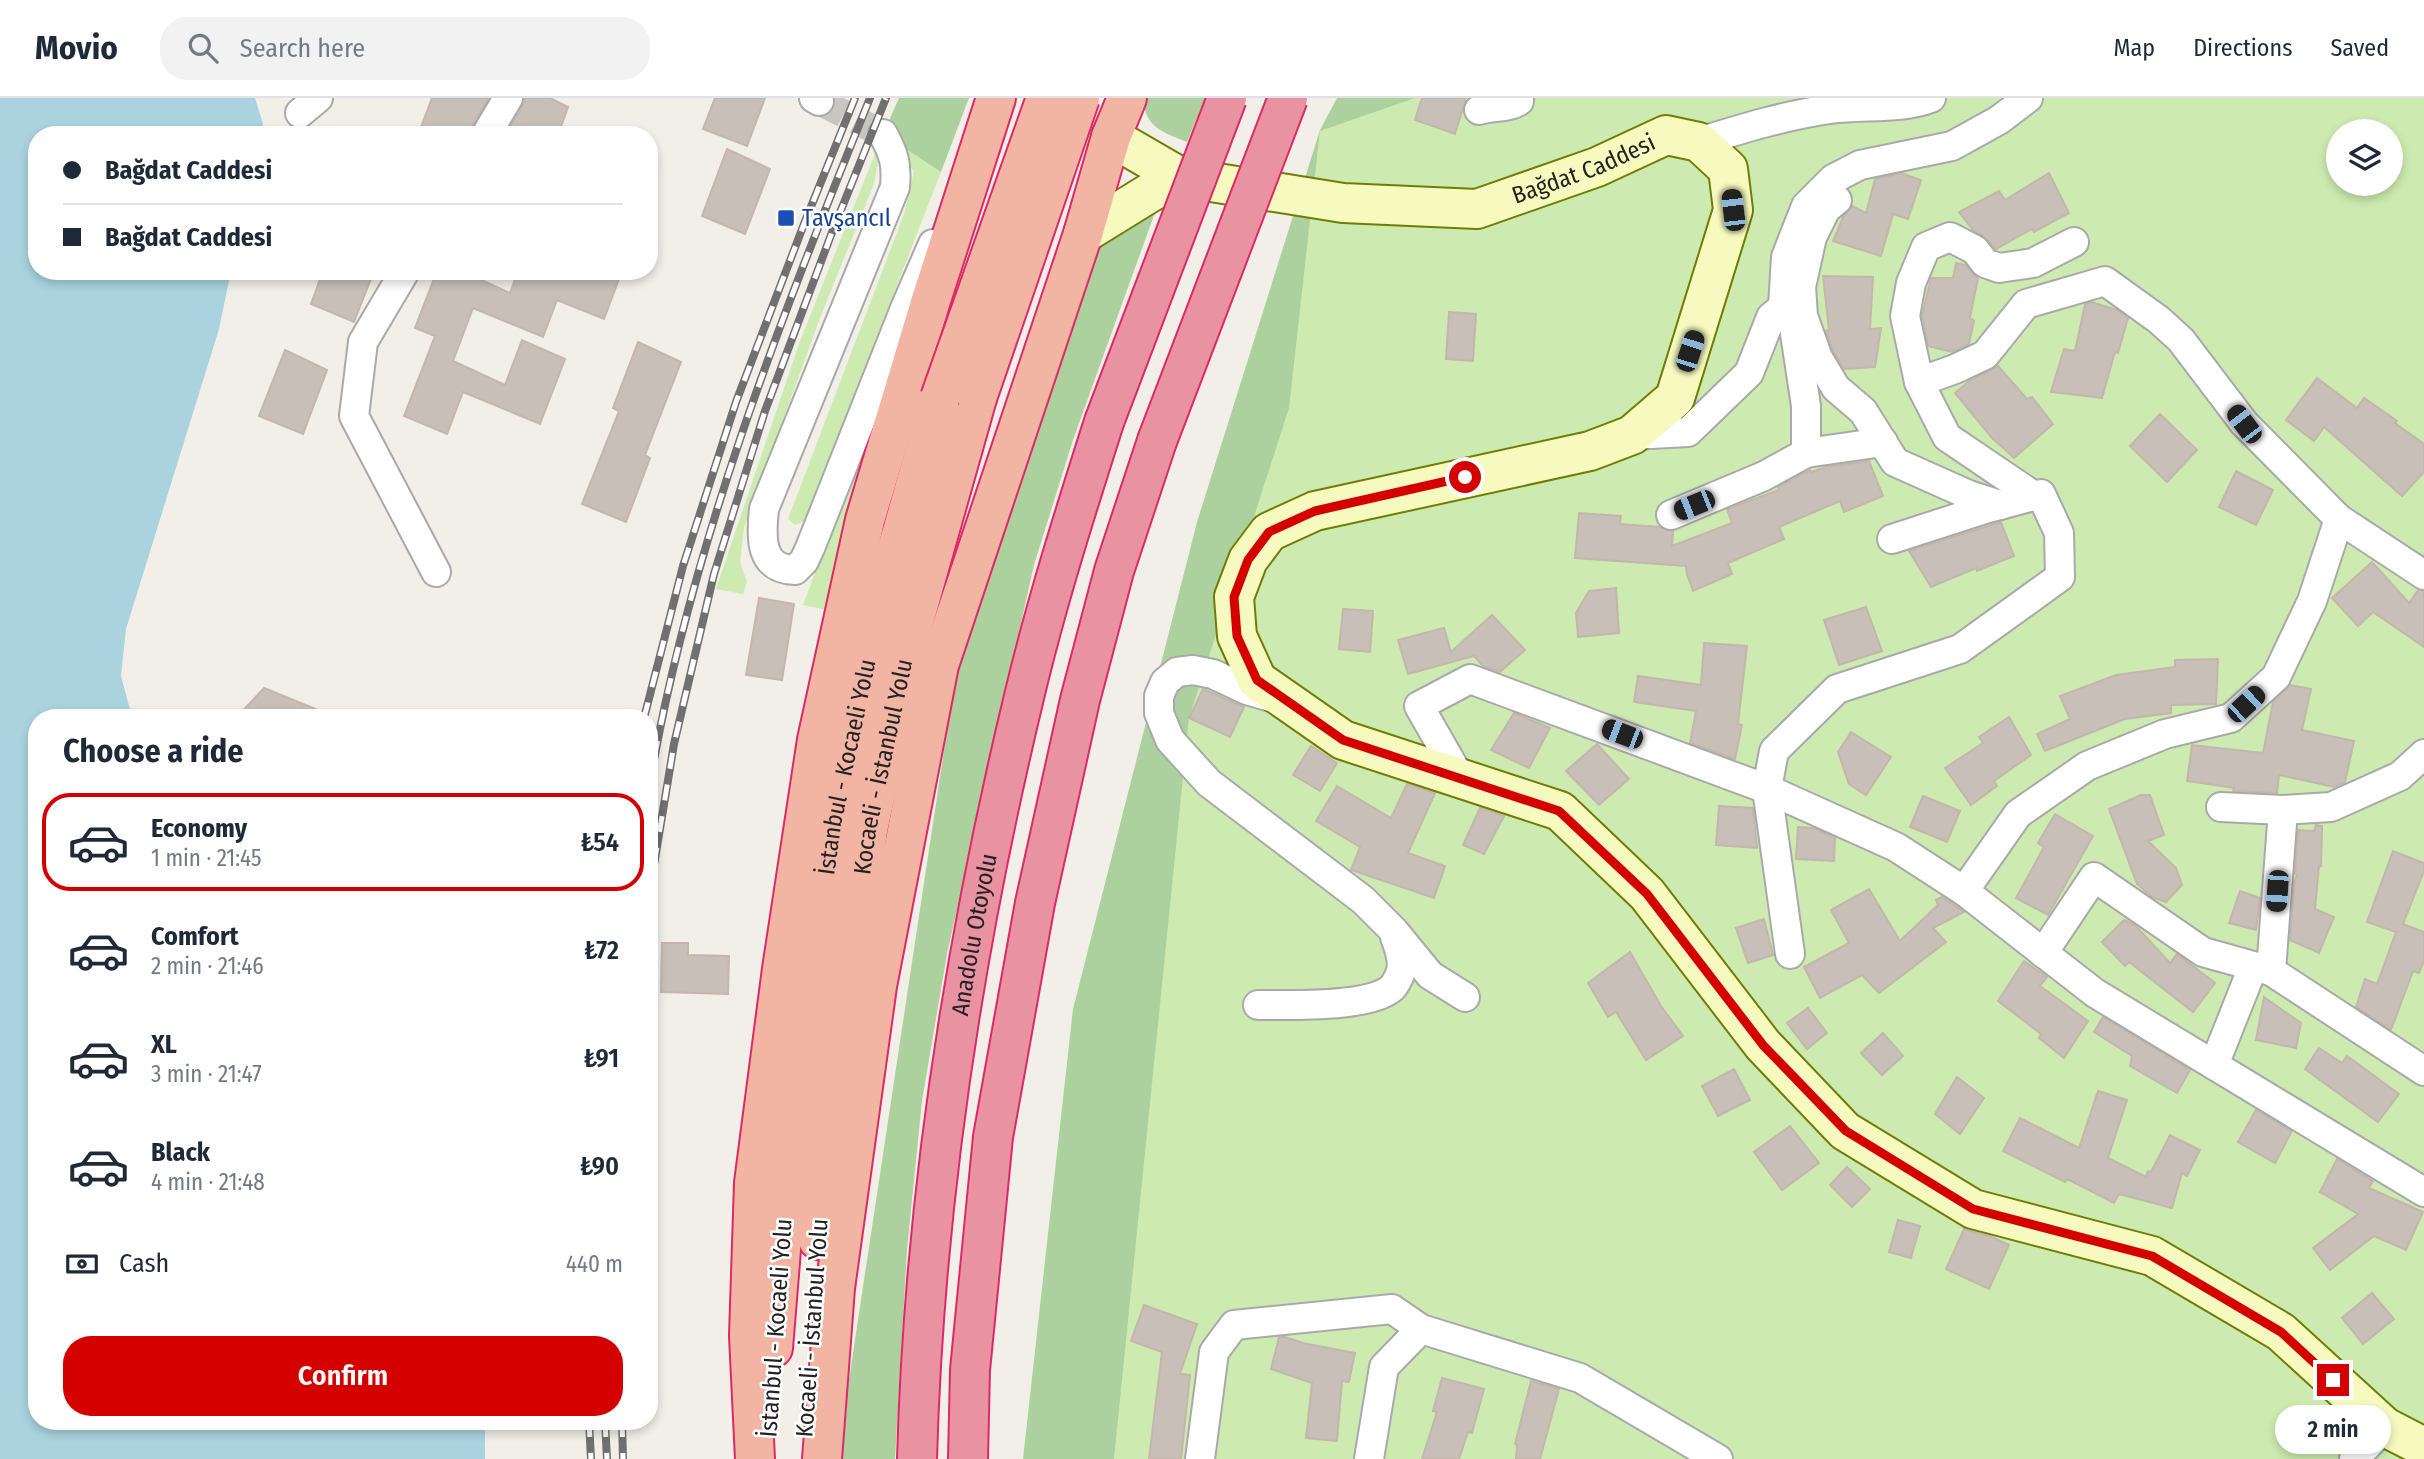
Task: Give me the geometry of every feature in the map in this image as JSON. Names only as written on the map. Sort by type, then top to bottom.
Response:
[{"type":"highway","points":[[1047,98],[1087,116],[1111,137]]},
{"type":"highway","name":"İstanbul - Kocaeli Yolu","points":[[767,1459],[789,1151],[833,824],[874,629],[958,398],[1047,98]]},
{"type":"highway","name":"Kocaeli - İstanbul Yolu","points":[[803,1459],[825,1155],[868,830],[958,398],[1080,98]]},
{"type":"highway","points":[[822,1459],[835,1288],[877,986],[939,665],[1083,234],[1111,137],[1127,98]]},
{"type":"highway","name":"Anadolu Otoyolu","points":[[917,1459],[920,1360],[943,1128],[978,908],[1024,698],[1061,559],[1104,422],[1227,98]]},
{"type":"highway","points":[[968,1459],[970,1370],[993,1137],[1035,903],[1080,701],[1107,597],[1157,441],[1288,98]]},
{"type":"highway","points":[[755,1459],[749,1336],[754,1183],[782,969],[817,740],[865,520],[919,303],[999,100]]},
{"type":"highway","points":[[919,303],[1009,330],[1032,321],[1046,302],[1083,234]]},
{"type":"main road","name":"Bağdat Caddesi","points":[[1180,177],[1343,203],[1477,209],[1597,167],[1665,135],[1699,142]]},
{"type":"main road","points":[[1111,137],[1180,177]]},
{"type":"main road","points":[[1699,142],[1728,169],[1733,210],[1675,398],[1632,435],[1590,451],[1315,511],[1269,532],[1248,560],[1234,597],[1237,636],[1257,680],[1343,740],[1559,811],[1647,894],[1763,1045],[1846,1131],[1973,1209],[2152,1256],[2281,1332],[2385,1427],[2424,1447]]},
{"type":"main road","points":[[1083,234],[1180,177]]},
{"type":"street","points":[[491,126],[508,98]]},
{"type":"street","points":[[1479,110],[1497,106],[1510,107],[1519,101],[1519,98]]},
{"type":"street","points":[[1699,142],[1766,120],[1832,109],[1915,104],[1931,98]]},
{"type":"street","points":[[1805,453],[1804,393],[1793,320],[1783,307],[1786,257],[1806,206],[1833,180],[1860,165],[1952,146],[1999,121],[2028,98]]},
{"type":"street","points":[[883,134],[897,168],[895,187],[764,509],[762,533],[766,557],[782,570],[795,570],[804,561],[919,303]]},
{"type":"street","points":[[1837,201],[1826,209],[1812,237],[1801,287],[1803,316],[1818,358],[1836,388],[1863,411],[1895,462],[1969,495],[2000,505]]},
{"type":"street","points":[[2034,496],[1947,437],[1919,382],[1905,316],[1911,283],[1926,247],[1951,237],[1975,250],[1985,263],[1999,268],[2033,263],[2074,242]]},
{"type":"street","points":[[400,280],[363,342],[354,416],[436,572]]},
{"type":"street","points":[[1919,382],[1986,355],[2026,304],[2105,281],[2181,340],[2244,424],[2339,519],[2424,575]]},
{"type":"street","points":[[1632,435],[1688,432],[1748,373],[1771,317],[1783,307]]},
{"type":"street","points":[[1671,515],[1764,477],[1805,453],[1883,442]]},
{"type":"street","points":[[1790,954],[1767,789],[1774,751],[1837,689],[1960,649],[2060,577],[2059,533],[2041,494],[1892,539]]},
{"type":"street","points":[[1964,891],[2018,814],[2087,766],[2165,734],[2231,718],[2276,677],[2312,601],[2339,519]]},
{"type":"street","points":[[1290,703],[1247,690],[1213,674],[1193,670],[1177,673],[1165,682],[1159,696],[1159,713],[1170,740],[1209,783],[1363,900],[1394,931],[1430,975],[1465,997]]},
{"type":"street","points":[[1459,776],[1419,706],[1470,679],[1767,789],[1896,847],[1964,891],[2095,993],[2424,1192]]},
{"type":"street","points":[[2221,807],[2283,810],[2331,807],[2400,776],[2424,754]]},
{"type":"street","points":[[2214,1065],[2262,969],[2283,810]]},
{"type":"street","points":[[2043,953],[2094,877],[2203,953],[2262,969],[2424,1070]]},
{"type":"street","points":[[1258,1005],[1366,1000],[1392,988],[1402,971],[1394,931]]},
{"type":"street","points":[[1200,1459],[1214,1353],[1234,1325],[1392,1309],[1421,1329],[1580,1378],[1718,1459]]},
{"type":"street","points":[[1369,1459],[1384,1367],[1421,1329]]},
{"type":"street","points":[[2354,1459],[2385,1427]]},
{"type":"green space","points":[[899,98],[969,98],[941,172],[883,134]]},
{"type":"green space","points":[[1143,98],[1205,98],[1187,142],[1163,132],[1151,122],[1144,108]]},
{"type":"green space","points":[[1337,98],[1415,98],[1320,131],[1289,408],[1189,718],[1114,1459],[1023,1459],[1073,1009],[1197,522],[1320,130]]},
{"type":"green space","points":[[1351,98],[2424,98],[2424,1459],[1079,1459],[1123,811],[1256,452],[1320,130]]},
{"type":"green space","points":[[883,134],[941,172],[805,521],[795,525],[788,519],[904,214],[914,171],[883,135],[874,184],[820,318],[744,528],[740,562],[747,582],[743,594],[716,589],[800,341]]},
{"type":"green space","points":[[1161,196],[1073,440],[1034,565],[947,954],[922,1101],[907,1250],[895,1459],[837,1459],[959,651],[1099,240]]},
{"type":"green space","points":[[888,378],[827,610],[803,605]]},
{"type":"water","points":[[0,98],[255,98],[263,126],[28,126],[28,280],[229,280],[219,329],[126,629],[121,676],[130,709],[28,709],[28,1430],[485,1430],[485,1459],[0,1459]]},
{"type":"building","points":[[432,98],[489,98],[473,126],[421,126]]},
{"type":"building","points":[[525,98],[550,98],[568,107],[561,126],[510,126]]},
{"type":"building","points":[[715,98],[765,98],[747,146],[703,129]]},
{"type":"building","points":[[1422,98],[1466,98],[1455,134],[1415,120]]},
{"type":"building","points":[[727,149],[770,169],[745,234],[702,216]]},
{"type":"building","points":[[1901,173],[1921,180],[1908,219],[1893,214],[1881,256],[1833,241],[1843,217],[1852,206],[1866,213],[1875,179]]},
{"type":"building","points":[[2049,173],[2069,213],[1996,249],[1973,230],[1959,212],[1999,191],[2005,200]]},
{"type":"building","points":[[1956,263],[1965,265],[1978,278],[1970,318],[1974,321],[1969,344],[1952,352],[1928,346],[1922,316],[1931,278],[1953,278]]},
{"type":"building","points":[[1823,276],[1873,277],[1870,329],[1881,328],[1875,367],[1844,369],[1833,351],[1826,331],[1829,330]]},
{"type":"building","points":[[320,280],[370,280],[354,322],[311,304]]},
{"type":"building","points":[[434,280],[482,280],[510,293],[515,280],[619,280],[604,319],[557,300],[543,337],[473,308],[453,361],[505,385],[522,340],[565,359],[540,424],[463,392],[447,434],[404,416],[435,336],[415,328]]},
{"type":"building","points":[[2091,302],[2117,310],[2128,318],[2102,398],[2051,392],[2064,349],[2075,351],[2085,304]]},
{"type":"building","points":[[1449,312],[1476,314],[1473,361],[1446,359]]},
{"type":"building","points":[[638,342],[681,362],[645,455],[650,458],[626,522],[582,504],[619,411],[613,408]]},
{"type":"building","points":[[285,350],[327,370],[303,434],[259,416]]},
{"type":"building","points":[[1998,366],[2027,399],[2032,397],[2053,424],[2014,458],[1992,438],[1955,393],[1969,381]]},
{"type":"building","points":[[2317,378],[2357,408],[2364,398],[2424,444],[2424,472],[2402,496],[2324,427],[2314,441],[2286,420]]},
{"type":"building","points":[[2160,414],[2197,450],[2167,482],[2130,446]]},
{"type":"building","points":[[1869,461],[1883,496],[1844,512],[1840,501],[1779,527],[1784,539],[1728,563],[1732,574],[1693,591],[1686,566],[1575,558],[1579,513],[1621,516],[1620,524],[1660,527],[1673,531],[1672,546],[1732,523],[1727,509],[1779,490],[1778,487],[1810,470],[1811,472],[1826,467]]},
{"type":"building","points":[[2236,471],[2273,490],[2256,525],[2219,507]]},
{"type":"building","points":[[2001,522],[2014,556],[1931,587],[1909,551]]},
{"type":"building","points":[[2372,562],[2409,603],[2418,590],[2424,591],[2424,647],[2373,612],[2358,626],[2332,598]]},
{"type":"building","points":[[1616,588],[1619,633],[1578,637],[1576,613],[1589,591]]},
{"type":"building","points":[[759,598],[794,604],[782,680],[746,675]]},
{"type":"building","points":[[1866,607],[1882,651],[1839,665],[1824,620]]},
{"type":"building","points":[[1343,609],[1373,611],[1370,652],[1339,649]]},
{"type":"building","points":[[1492,615],[1525,650],[1500,672],[1484,667],[1474,656],[1408,674],[1398,640],[1444,628],[1451,652]]},
{"type":"building","points":[[1704,643],[1747,646],[1738,724],[1742,725],[1735,759],[1690,743],[1696,711],[1634,702],[1638,676],[1701,685]]},
{"type":"building","points":[[2218,659],[2216,704],[2171,705],[2171,713],[2125,719],[2045,751],[2037,734],[2070,719],[2060,696],[2116,675],[2175,667],[2175,660]]},
{"type":"building","points":[[2290,685],[2311,689],[2302,730],[2354,741],[2345,782],[2334,787],[2279,775],[2277,793],[2233,791],[2234,788],[2187,781],[2192,745],[2263,753],[2273,702]]},
{"type":"building","points":[[264,688],[315,709],[244,709]]},
{"type":"building","points":[[1203,689],[1244,707],[1230,737],[1189,718]]},
{"type":"building","points":[[1514,713],[1550,728],[1529,768],[1491,750]]},
{"type":"building","points":[[2009,717],[2031,755],[1994,781],[1997,786],[1971,805],[1945,768],[1983,743],[1979,737]]},
{"type":"building","points":[[1851,732],[1891,757],[1866,795],[1849,784],[1838,752]]},
{"type":"building","points":[[1597,744],[1629,779],[1599,805],[1566,771]]},
{"type":"building","points":[[1311,746],[1337,763],[1320,791],[1293,775]]},
{"type":"building","points":[[1407,784],[1435,793],[1408,853],[1445,866],[1434,898],[1351,870],[1360,847],[1316,821],[1337,786],[1391,818]]},
{"type":"building","points":[[2141,795],[2150,795],[2164,835],[2148,841],[2176,868],[2182,885],[2166,902],[2152,897],[2137,884],[2109,809]]},
{"type":"building","points":[[1923,796],[1960,811],[1947,842],[1910,827]]},
{"type":"building","points":[[1719,806],[1753,808],[1757,848],[1716,845]]},
{"type":"building","points":[[1480,808],[1504,816],[1484,854],[1463,845]]},
{"type":"building","points":[[2055,814],[2093,836],[2048,915],[2016,898],[2044,847],[2038,843]]},
{"type":"building","points":[[2316,825],[2322,826],[2322,831],[2321,866],[2315,909],[2334,917],[2319,953],[2290,940],[2294,883],[2297,875],[2298,830],[2314,831]]},
{"type":"building","points":[[1798,827],[1814,828],[1835,838],[1834,861],[1796,859]]},
{"type":"building","points":[[2393,851],[2424,863],[2424,871],[2403,924],[2424,932],[2424,961],[2419,973],[2413,971],[2391,1030],[2356,1007],[2365,979],[2377,984],[2396,932],[2367,922]]},
{"type":"building","points":[[1869,889],[1900,941],[1938,905],[1936,900],[1942,897],[1964,912],[1933,928],[1946,942],[1879,993],[1862,975],[1820,998],[1804,967],[1849,943],[1831,910]]},
{"type":"building","points":[[2240,891],[2260,898],[2256,930],[2229,923]]},
{"type":"building","points":[[1764,919],[1773,955],[1748,963],[1736,928]]},
{"type":"building","points":[[2124,920],[2135,925],[2170,963],[2177,954],[2215,983],[2193,1012],[2129,962],[2125,966],[2102,942]]},
{"type":"building","points":[[662,943],[688,943],[688,955],[729,956],[728,994],[661,992]]},
{"type":"building","points":[[1630,952],[1661,1006],[1683,1036],[1646,1060],[1616,1012],[1608,1017],[1588,983]]},
{"type":"building","points":[[2024,961],[2047,977],[2040,986],[2088,1021],[2064,1058],[2039,1038],[2041,1034],[1998,1001]]},
{"type":"building","points":[[2264,997],[2301,1023],[2296,1048],[2256,1040]]},
{"type":"building","points":[[1808,1008],[1827,1033],[1807,1049],[1787,1023]]},
{"type":"building","points":[[2103,1017],[2190,1070],[2177,1093],[2130,1066],[2132,1056],[2094,1032]]},
{"type":"building","points":[[1883,1033],[1903,1056],[1882,1075],[1861,1053]]},
{"type":"building","points":[[2319,1048],[2342,1063],[2347,1056],[2399,1094],[2378,1122],[2305,1069]]},
{"type":"building","points":[[1734,1069],[1750,1100],[1718,1116],[1702,1086]]},
{"type":"building","points":[[1957,1077],[1984,1098],[1960,1134],[1935,1114]]},
{"type":"building","points":[[2098,1091],[2127,1100],[2108,1158],[2146,1177],[2170,1135],[2200,1150],[2187,1176],[2182,1173],[2172,1208],[2119,1194],[2114,1203],[2003,1151],[2020,1118],[2079,1148]]},
{"type":"building","points":[[2256,1110],[2292,1131],[2275,1163],[2238,1142]]},
{"type":"building","points":[[1790,1126],[1819,1163],[1782,1190],[1754,1152]]},
{"type":"building","points":[[2337,1159],[2373,1181],[2369,1188],[2423,1212],[2406,1250],[2374,1236],[2330,1270],[2313,1248],[2358,1214],[2320,1192]]},
{"type":"building","points":[[1847,1167],[1870,1189],[1852,1207],[1830,1185]]},
{"type":"building","points":[[1898,1220],[1920,1226],[1911,1258],[1889,1252]]},
{"type":"building","points":[[1964,1229],[1990,1236],[2009,1245],[1989,1289],[1946,1269]]},
{"type":"building","points":[[2372,1293],[2394,1319],[2363,1344],[2342,1318]]},
{"type":"building","points":[[1144,1305],[1197,1324],[1180,1374],[1190,1375],[1181,1459],[1149,1459],[1162,1352],[1131,1341]]},
{"type":"building","points":[[1279,1337],[1355,1353],[1349,1382],[1342,1381],[1337,1441],[1306,1438],[1312,1383],[1271,1369]]},
{"type":"building","points":[[1442,1378],[1484,1389],[1472,1433],[1468,1432],[1459,1459],[1422,1459],[1437,1412],[1433,1411]]},
{"type":"building","points":[[1531,1381],[1559,1389],[1540,1459],[1516,1459],[1515,1444]]},
{"type":"tunnel","points":[[819,101],[883,134]]},
{"type":"railway","points":[[646,709],[683,566],[736,402],[855,98]]},
{"type":"railway","points":[[658,741],[688,611],[741,437],[803,266],[870,98]]},
{"type":"railway","points":[[658,841],[674,744],[714,574],[765,411],[886,98]]},
{"type":"railway","points":[[589,1430],[591,1459]]},
{"type":"railway","points":[[605,1430],[607,1459]]},
{"type":"railway","points":[[622,1430],[623,1459]]},
{"type":"place","name":"Tavşancıl","points":[[786,218]]},
{"type":"route","points":[[1465,477],[1315,511],[1269,532],[1248,560],[1234,597],[1237,636],[1257,680],[1343,740],[1559,811],[1647,894],[1763,1045],[1846,1131],[1973,1209],[2152,1256],[2281,1332],[2333,1380]]}]
